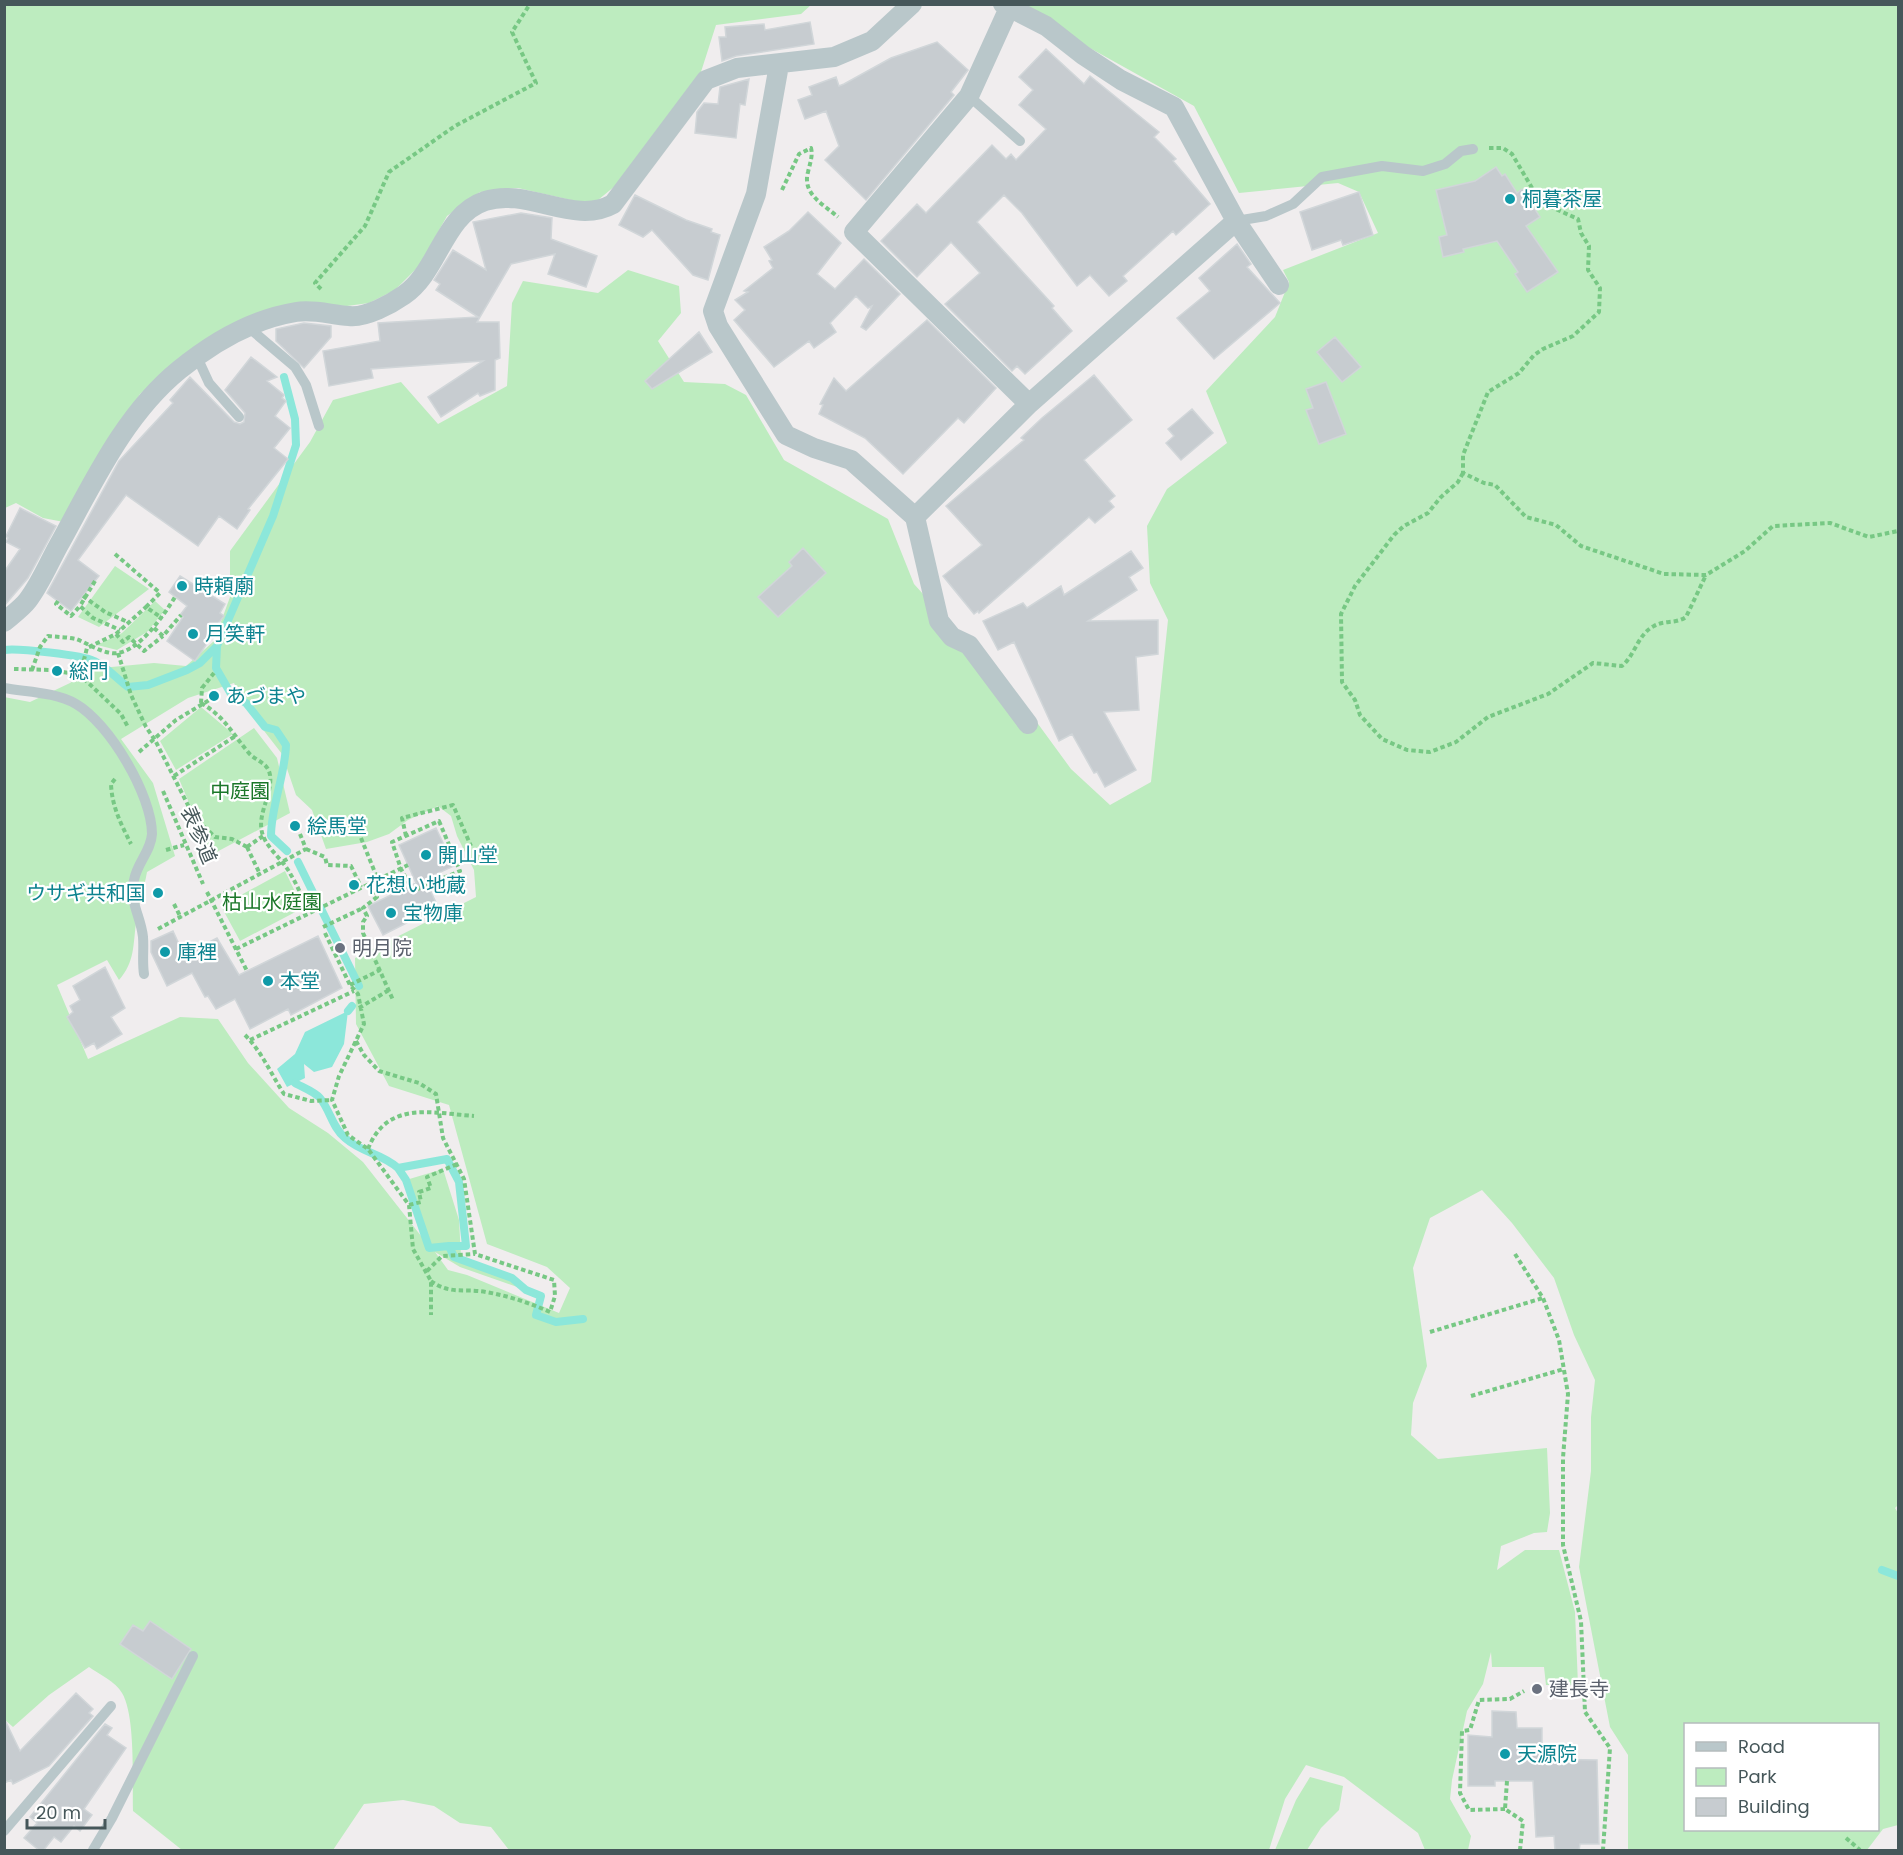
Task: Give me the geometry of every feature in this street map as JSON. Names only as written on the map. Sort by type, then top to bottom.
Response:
[{"type":"street","points":[[4,622],[28,601],[119,437],[162,386],[197,357],[248,327],[277,316],[313,310],[352,317],[384,306],[406,294],[421,279],[466,210],[486,201],[502,198],[581,212],[599,212],[613,204],[706,80],[737,68],[834,57],[872,41],[912,4]]},
{"type":"street","points":[[1029,404],[854,232],[969,96],[1006,6],[1046,26],[1083,55],[1121,80],[1174,107],[1236,221],[1279,285]]},
{"type":"street","points":[[779,65],[756,195],[713,311],[718,326],[786,435],[814,448],[851,460],[915,517],[939,621],[952,637],[969,645],[1028,724]]},
{"type":"street","points":[[915,517],[1029,404],[1236,221]]},
{"type":"lane","points":[[969,96],[1020,141]]},
{"type":"lane","points":[[1236,221],[1266,216],[1293,204],[1322,177],[1382,166],[1423,171],[1445,164],[1461,151],[1473,149]]},
{"type":"lane","points":[[248,327],[295,366],[306,386],[319,426]]},
{"type":"lane","points":[[197,357],[209,383],[239,417]]},
{"type":"lane","points":[[4,688],[53,696],[75,703],[110,739],[130,769],[144,798],[152,832],[150,847],[140,861],[134,880],[133,907],[143,936],[144,974]]},
{"type":"lane","points":[[93,1851],[112,1818],[192,1656]]},
{"type":"lane","points":[[4,1831],[111,1706]]},
{"type":"path","points":[[313,310],[328,295],[315,283],[365,226],[389,172],[455,126],[536,83],[512,32],[530,4]]},
{"type":"path","points":[[781,191],[799,154],[812,147],[813,154],[806,181],[807,190],[854,232]]},
{"type":"path","points":[[1473,149],[1503,147],[1518,161],[1523,176],[1535,193],[1549,206],[1578,219],[1581,233],[1589,246],[1588,270],[1602,295],[1599,312],[1573,336],[1543,349],[1534,355],[1520,373],[1488,392],[1463,455],[1463,472],[1458,483],[1440,498],[1428,513],[1404,526],[1382,548],[1355,586],[1341,614],[1345,689],[1355,700],[1366,724],[1392,746],[1417,752],[1442,749],[1488,717],[1548,694],[1593,663],[1622,666],[1647,631],[1655,625],[1681,620],[1686,616],[1706,575],[1744,551],[1773,526],[1830,523],[1869,537],[1899,531]]},
{"type":"path","points":[[1463,472],[1484,483],[1495,485],[1526,517],[1556,525],[1581,546],[1664,574],[1706,575]]},
{"type":"path","points":[[80,675],[88,647],[116,634],[131,623],[160,593],[115,555]]},
{"type":"path","points":[[58,602],[56,604],[71,616],[95,581]]},
{"type":"path","points":[[84,597],[105,612],[131,623]]},
{"type":"path","points":[[32,670],[40,647],[48,636],[76,639],[88,647],[118,653],[137,643],[154,628],[175,597]]},
{"type":"path","points":[[80,606],[93,618],[120,630]]},
{"type":"path","points":[[146,607],[162,618]]},
{"type":"path","points":[[116,634],[123,642],[129,637],[144,651],[163,636],[180,615]]},
{"type":"path","points":[[154,628],[163,636]]},
{"type":"path","points":[[118,653],[131,695],[194,818],[205,830],[216,837],[232,839],[247,847],[259,872]]},
{"type":"path","points":[[4,669],[51,670]]},
{"type":"path","points":[[63,672],[80,675],[121,714]]},
{"type":"path","points":[[201,703],[202,688],[214,674]]},
{"type":"path","points":[[130,769],[140,752],[176,720],[211,699]]},
{"type":"path","points":[[201,703],[217,712],[237,735],[250,755],[264,762],[270,773],[269,796],[261,821],[263,836],[291,874],[309,912]]},
{"type":"path","points":[[217,712],[218,703]]},
{"type":"path","points":[[174,776],[237,735]]},
{"type":"path","points":[[117,777],[111,784],[112,798],[119,822],[140,861]]},
{"type":"path","name":"表参道","points":[[169,802],[177,828],[202,882]]},
{"type":"path","points":[[406,836],[402,818],[453,805],[471,846]]},
{"type":"path","points":[[439,821],[460,870],[413,891],[401,869],[392,842],[439,821]]},
{"type":"path","points":[[300,834],[306,849],[325,857],[327,865],[351,866],[361,887]]},
{"type":"path","points":[[247,847],[263,836]]},
{"type":"path","points":[[361,838],[378,880]]},
{"type":"path","points":[[174,904],[181,918],[259,872],[306,849]]},
{"type":"path","points":[[236,949],[330,902],[337,902],[361,887],[408,865]]},
{"type":"path","points":[[323,927],[363,908],[377,897],[371,883]]},
{"type":"path","points":[[207,892],[247,971]]},
{"type":"path","points":[[363,908],[367,916],[363,922],[363,933],[393,1000]]},
{"type":"path","points":[[325,933],[354,991],[358,994],[358,1008],[363,1024],[339,1076],[332,1100],[348,1135],[368,1149],[409,1206],[413,1250],[431,1281],[431,1315]]},
{"type":"path","points":[[351,984],[380,970]]},
{"type":"path","points":[[358,1008],[389,990]]},
{"type":"path","points":[[250,1040],[354,991]]},
{"type":"path","points":[[245,1035],[261,1052],[269,1071],[284,1094],[311,1101],[332,1100]]},
{"type":"path","points":[[356,1041],[364,1055],[379,1071],[419,1083],[436,1094],[443,1138],[464,1179],[476,1254]]},
{"type":"path","points":[[368,1149],[374,1134],[390,1119],[409,1113],[474,1116]]},
{"type":"path","points":[[409,1206],[422,1202],[419,1192],[431,1188],[427,1177],[458,1164]]},
{"type":"path","points":[[427,1271],[442,1256],[476,1254],[554,1280],[555,1296],[550,1312],[525,1301],[485,1292],[443,1290],[431,1281]]},
{"type":"path","points":[[1515,1254],[1544,1298],[1559,1340],[1564,1369],[1568,1420],[1563,1458],[1563,1545],[1581,1621],[1585,1712],[1610,1748],[1603,1851]]},
{"type":"path","points":[[1430,1332],[1544,1298]]},
{"type":"path","points":[[1471,1396],[1564,1369]]},
{"type":"path","points":[[1520,1851],[1523,1821],[1505,1809],[1469,1810],[1460,1793],[1462,1731],[1470,1730],[1479,1700],[1510,1699],[1524,1690]]},
{"type":"path","points":[[1505,1809],[1507,1781]]},
{"type":"path","points":[[1846,1838],[1860,1851]]},
{"type":"green space","points":[[5,5],[811,5],[801,14],[716,25],[700,75],[615,186],[598,200],[584,203],[518,188],[480,192],[447,216],[419,266],[395,290],[369,303],[347,306],[289,304],[255,315],[176,364],[140,394],[97,465],[69,523],[43,518],[16,503],[5,508]]},
{"type":"green space","points":[[1025,5],[1898,5],[1898,1505],[1895,1508],[1898,1513],[1898,1825],[1883,1829],[1867,1850],[1628,1850],[1628,1755],[1610,1727],[1579,1567],[1591,1471],[1591,1417],[1595,1380],[1574,1335],[1554,1278],[1512,1223],[1482,1190],[1430,1218],[1413,1268],[1427,1366],[1413,1403],[1411,1435],[1438,1459],[1547,1448],[1550,1513],[1547,1532],[1534,1533],[1501,1546],[1497,1570],[1525,1550],[1559,1550],[1575,1612],[1578,1685],[1546,1685],[1544,1667],[1492,1667],[1491,1652],[1483,1684],[1467,1711],[1452,1780],[1450,1799],[1471,1836],[1468,1850],[1425,1850],[1418,1833],[1344,1777],[1306,1765],[1285,1799],[1269,1850],[509,1850],[491,1827],[460,1823],[434,1806],[403,1800],[364,1804],[333,1850],[182,1850],[133,1811],[129,1717],[122,1693],[112,1682],[89,1667],[49,1695],[13,1727],[5,1720],[4,697],[30,702],[70,683],[90,669],[154,663],[186,666],[214,641],[230,597],[230,551],[310,442],[333,400],[401,382],[438,424],[507,386],[512,303],[523,281],[598,293],[628,270],[679,286],[681,313],[658,341],[684,382],[725,384],[746,395],[784,460],[888,519],[914,584],[969,645],[1003,676],[1071,769],[1110,805],[1151,782],[1168,620],[1150,583],[1147,526],[1167,489],[1227,443],[1206,391],[1275,317],[1289,282],[1283,270],[1378,233],[1359,192],[1338,183],[1239,193],[1194,106],[1088,47]],"holes":[[[234,683],[247,709],[282,754],[296,795],[312,810],[326,849],[367,842],[389,834],[408,820],[438,806],[451,816],[457,836],[474,870],[476,897],[355,958],[356,1024],[389,1086],[449,1105],[487,1244],[547,1267],[570,1288],[559,1313],[467,1275],[448,1270],[435,1252],[460,1267],[526,1290],[512,1278],[461,1256],[459,1220],[443,1169],[406,1180],[425,1241],[363,1162],[328,1133],[289,1108],[248,1063],[218,1019],[180,1017],[88,1059],[57,985],[107,960],[119,980],[131,960],[147,872],[175,856],[153,783],[121,739],[188,698]]]},
{"type":"green space","points":[[115,566],[149,589],[99,627],[78,617]]},
{"type":"green space","points":[[155,601],[165,610],[147,632],[117,650],[97,645],[122,633]]},
{"type":"green space","points":[[201,707],[233,734],[176,770],[160,741]]},
{"type":"green space","name":"中庭園","points":[[254,728],[277,758],[290,813],[211,855],[179,779]]},
{"type":"green space","name":"枯山水庭園","points":[[285,871],[303,908],[240,941],[221,906]]},
{"type":"green space","points":[[1310,1777],[1343,1786],[1339,1810],[1321,1828],[1307,1850],[1275,1850],[1296,1800]]},
{"type":"shaded area","points":[[348,1011],[344,1044],[332,1067],[314,1072],[304,1064],[305,1078],[287,1087],[277,1069],[295,1054],[305,1032]]},
{"type":"building","points":[[810,22],[814,44],[736,56],[722,61],[719,37],[726,37],[725,27],[764,24],[765,30]]},
{"type":"building","points":[[937,42],[968,70],[951,92],[954,95],[866,200],[825,160],[839,146],[826,111],[805,119],[798,100],[812,95],[809,87],[836,77],[839,86],[891,58]]},
{"type":"building","points":[[1046,49],[1084,84],[1090,76],[1159,132],[1154,137],[1176,159],[1173,161],[1210,204],[1176,235],[1173,231],[1123,276],[1127,281],[1109,296],[1090,275],[1077,286],[1022,213],[1004,195],[977,222],[1054,306],[1052,308],[1072,331],[1025,374],[1017,366],[1012,371],[945,304],[980,273],[951,242],[917,277],[881,241],[917,204],[926,213],[992,145],[1006,159],[1011,154],[1016,160],[1046,129],[1019,105],[1033,90],[1019,77]]},
{"type":"building","points":[[749,79],[745,105],[740,104],[736,138],[695,133],[697,112],[704,103],[718,104],[720,87]]},
{"type":"building","points":[[1496,167],[1502,176],[1505,174],[1517,193],[1522,189],[1540,217],[1526,226],[1558,272],[1527,292],[1515,274],[1518,272],[1497,241],[1463,249],[1464,252],[1443,257],[1439,237],[1447,235],[1436,190],[1475,181]]},
{"type":"building","points":[[1359,192],[1373,235],[1343,245],[1341,240],[1312,250],[1300,212]]},
{"type":"building","points":[[635,195],[686,220],[712,229],[711,232],[720,235],[708,280],[693,275],[652,230],[643,237],[619,225]]},
{"type":"building","points":[[808,212],[841,243],[817,274],[835,289],[864,259],[900,294],[866,330],[861,327],[872,306],[868,308],[856,296],[830,323],[836,332],[814,348],[809,341],[774,367],[734,320],[745,310],[735,300],[748,292],[744,291],[773,268],[769,261],[772,260],[764,247],[789,231]]},
{"type":"building","points":[[521,213],[552,218],[551,239],[597,256],[586,287],[548,274],[555,254],[511,264],[477,322],[499,322],[500,358],[495,360],[495,390],[480,396],[478,393],[441,417],[428,397],[483,361],[371,369],[373,378],[329,386],[323,351],[380,341],[378,323],[478,317],[436,290],[440,284],[434,280],[453,250],[486,270],[473,222]]},
{"type":"building","points":[[1237,244],[1251,264],[1247,267],[1280,303],[1214,359],[1177,318],[1210,291],[1199,278]]},
{"type":"building","points":[[927,320],[996,388],[964,423],[958,418],[903,474],[865,438],[819,414],[823,405],[820,404],[834,378],[846,391]]},
{"type":"building","points":[[304,323],[331,326],[331,337],[304,368],[276,341],[276,329]]},
{"type":"building","points":[[699,332],[712,352],[652,389],[645,381]]},
{"type":"building","points":[[1335,337],[1361,367],[1342,382],[1317,352]]},
{"type":"building","points":[[251,357],[277,377],[267,381],[284,395],[282,398],[286,401],[275,416],[290,428],[274,448],[288,459],[248,509],[250,510],[237,529],[219,516],[198,546],[126,495],[78,560],[99,576],[71,611],[47,593],[119,461],[173,403],[170,400],[190,377],[234,422],[240,424],[244,422],[245,413],[225,390]]},
{"type":"building","points":[[1094,375],[1132,420],[1084,460],[1115,496],[1109,501],[1114,507],[1095,523],[1089,517],[979,613],[978,611],[974,614],[943,576],[982,545],[946,506],[1024,440],[1021,438],[1042,418]]},
{"type":"building","points":[[1326,382],[1346,434],[1319,444],[1306,410],[1313,408],[1306,389]]},
{"type":"building","points":[[1192,409],[1213,433],[1181,460],[1166,443],[1174,436],[1168,429]]},
{"type":"building","points":[[20,508],[56,526],[28,578],[4,606],[4,572],[20,549],[6,542],[8,538],[6,536]]},
{"type":"building","points":[[803,548],[826,573],[778,617],[758,597],[792,566],[789,562]]},
{"type":"building","points":[[1131,551],[1143,568],[1129,577],[1137,590],[1088,621],[1158,620],[1158,654],[1136,657],[1139,710],[1104,712],[1136,770],[1105,787],[1097,772],[1094,773],[1072,734],[1059,741],[1014,642],[998,650],[983,621],[1023,603],[1027,608],[1061,586],[1064,595]]},
{"type":"building","name":"月笑軒","points":[[180,576],[225,604],[220,613],[224,616],[217,625],[219,626],[195,661],[167,641],[183,617],[180,615],[187,606],[169,592]]},
{"type":"building","points":[[436,828],[454,866],[425,879],[438,907],[383,935],[368,906],[416,883],[399,845]]},
{"type":"building","name":"本堂","points":[[173,931],[184,955],[217,938],[239,975],[318,936],[342,988],[291,1015],[288,1009],[250,1029],[235,999],[216,1009],[208,996],[205,997],[192,973],[167,986],[151,952],[151,941]]},
{"type":"building","points":[[105,967],[125,1008],[111,1017],[122,1034],[97,1049],[94,1043],[85,1048],[67,1017],[73,1012],[70,1006],[80,1000],[73,986]]},
{"type":"building","points":[[150,1621],[191,1649],[172,1679],[120,1644],[133,1625],[143,1631]]},
{"type":"building","points":[[76,1693],[93,1709],[89,1713],[93,1716],[49,1766],[13,1784],[11,1780],[4,1783],[4,1718],[20,1751]]},
{"type":"building","points":[[1492,1711],[1516,1712],[1517,1728],[1542,1728],[1542,1759],[1597,1760],[1599,1844],[1580,1844],[1579,1851],[1555,1851],[1554,1836],[1536,1837],[1533,1781],[1495,1781],[1495,1786],[1468,1786],[1468,1735],[1492,1737]]},
{"type":"building","points":[[105,1724],[112,1728],[107,1735],[126,1748],[84,1809],[92,1815],[80,1831],[74,1826],[61,1842],[54,1837],[43,1851],[40,1851],[24,1838],[37,1823],[30,1817]]},
{"type":"waterway","points":[[4,650],[50,652],[94,661],[128,687],[148,685],[200,663],[217,646],[273,516],[296,445],[295,419],[284,377]]},
{"type":"waterway","points":[[217,646],[216,668],[231,694],[246,703],[265,727],[276,730],[286,745],[271,836],[287,851]]},
{"type":"waterway","points":[[298,862],[359,986]]},
{"type":"waterway","points":[[348,1011],[352,1006]]},
{"type":"waterway","points":[[295,1083],[320,1098],[337,1129],[351,1143],[385,1159],[398,1168],[447,1159],[459,1182],[466,1246],[449,1246],[454,1257],[512,1278],[526,1290],[541,1296],[536,1315],[556,1322],[583,1319]]},
{"type":"waterway","points":[[398,1168],[406,1180],[429,1248],[449,1246]]},
{"type":"waterway","points":[[1882,1570],[1898,1576]]},
{"type":"place","name":"桐暮茶屋","points":[[1510,199]]},
{"type":"place","name":"時頼廟","points":[[182,586]]},
{"type":"place","name":"月笑軒","points":[[193,634]]},
{"type":"place","name":"総門","points":[[57,671]]},
{"type":"place","name":"あづまや","points":[[214,696]]},
{"type":"place","name":"絵馬堂","points":[[295,826]]},
{"type":"place","name":"開山堂","points":[[426,855]]},
{"type":"place","name":"花想い地蔵","points":[[354,885]]},
{"type":"place","name":"ウサギ共和国","points":[[158,893]]},
{"type":"place","name":"宝物庫","points":[[391,913]]},
{"type":"place","name":"明月院","points":[[340,948]]},
{"type":"place","name":"庫裡","points":[[165,952]]},
{"type":"place","name":"本堂","points":[[268,981]]},
{"type":"place","name":"建長寺","points":[[1537,1689]]},
{"type":"place","name":"天源院","points":[[1505,1754]]}]
